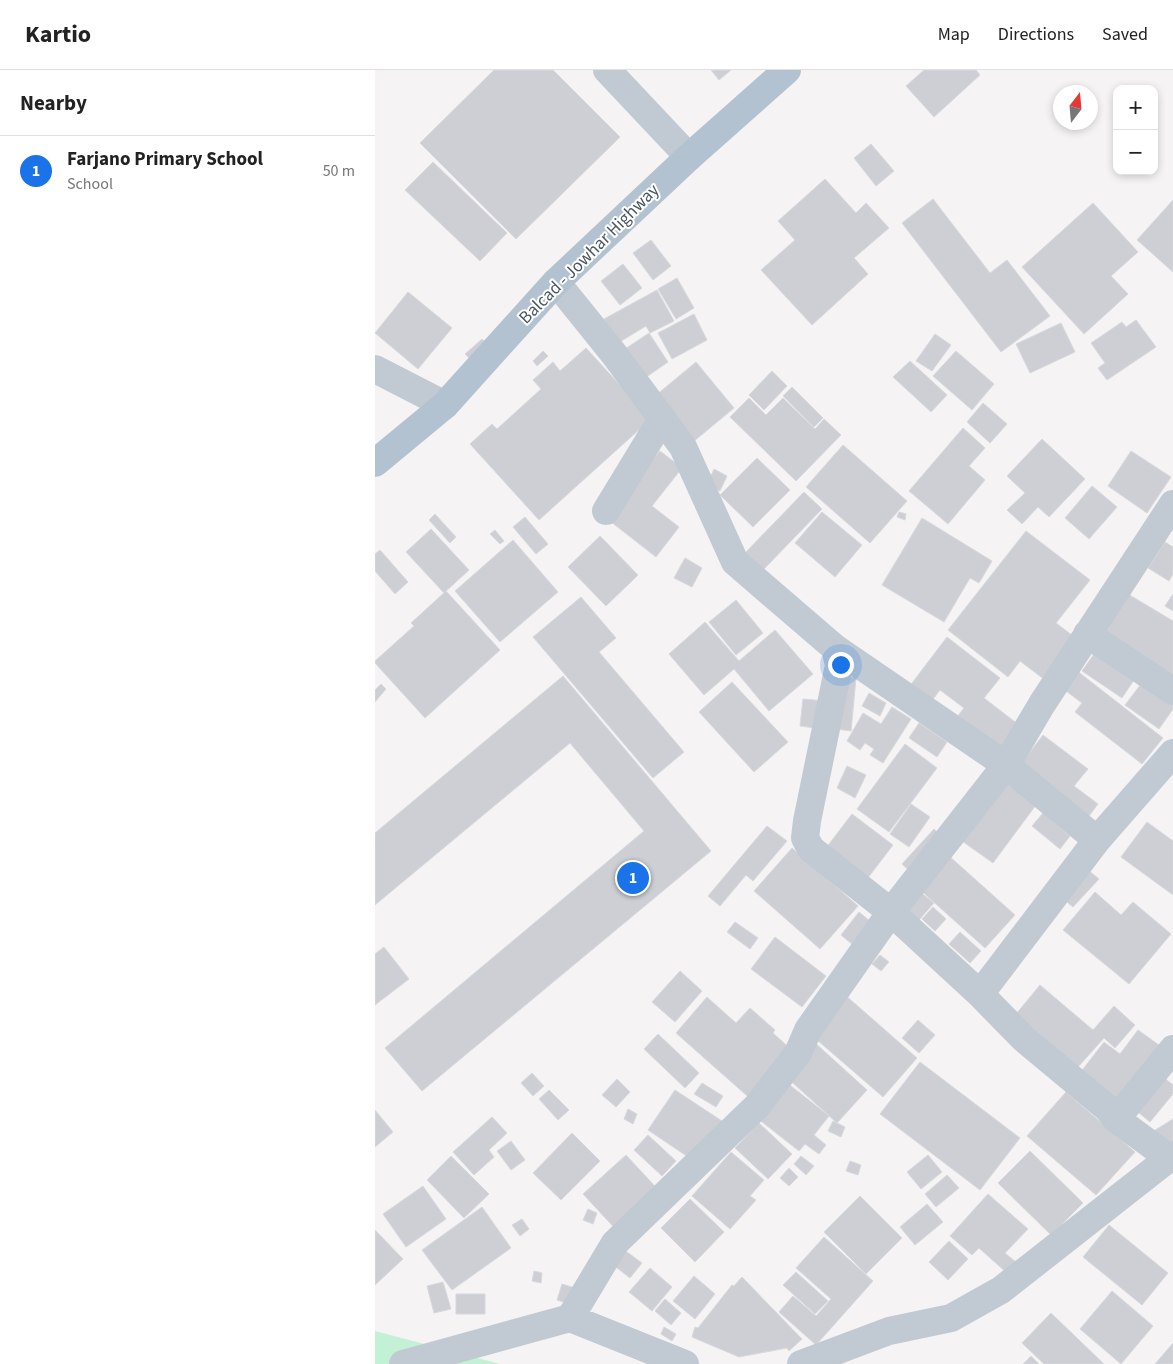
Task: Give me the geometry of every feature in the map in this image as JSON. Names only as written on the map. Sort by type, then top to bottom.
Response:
[{"type":"main road","name":"Balcad - Jowhar Highway","points":[[375,463],[445,405],[556,282],[689,157],[787,70]]},
{"type":"street","points":[[607,70],[689,157]]},
{"type":"street","points":[[556,282],[614,354],[683,447],[735,562],[835,648],[1006,765],[1097,840]]},
{"type":"street","points":[[375,369],[445,405]]},
{"type":"street","points":[[606,511],[662,419]]},
{"type":"street","points":[[570,1318],[615,1243],[757,1106],[798,1053],[808,1030],[891,912],[1006,765],[1042,704],[1173,504]]},
{"type":"street","points":[[1087,634],[1173,691]]},
{"type":"street","points":[[801,1364],[889,1331],[951,1318],[1001,1290],[1171,1156],[1115,1119],[1107,1108],[1023,1038],[980,994],[891,912],[811,849],[805,838],[807,821],[839,665],[835,648]]},
{"type":"street","points":[[980,994],[1097,840],[1173,753]]},
{"type":"street","points":[[1115,1119],[1173,1049]]},
{"type":"street","points":[[403,1364],[570,1318],[685,1364]]},
{"type":"green space","points":[[375,1331],[500,1364],[375,1364]]},
{"type":"building","points":[[494,70],[553,70],[620,137],[516,239],[420,143]]},
{"type":"building","points":[[711,70],[731,70],[719,80]]},
{"type":"building","points":[[924,70],[976,70],[980,75],[934,117],[906,86]]},
{"type":"building","points":[[871,144],[894,171],[876,186],[854,158]]},
{"type":"building","points":[[433,162],[507,233],[480,261],[405,190]]},
{"type":"building","points":[[825,179],[856,213],[866,203],[889,228],[854,258],[868,274],[812,325],[761,270],[795,240],[778,221]]},
{"type":"building","points":[[933,199],[990,273],[1007,260],[1050,316],[1001,352],[902,223]]},
{"type":"building","points":[[1173,200],[1173,272],[1137,240]]},
{"type":"building","points":[[1093,203],[1138,252],[1111,276],[1128,294],[1084,334],[1022,267]]},
{"type":"building","points":[[651,240],[671,266],[653,280],[633,253]]},
{"type":"building","points":[[623,264],[642,288],[620,305],[601,281]]},
{"type":"building","points":[[677,278],[694,308],[676,319],[658,289]]},
{"type":"building","points":[[657,290],[674,321],[650,333],[646,326],[618,343],[604,319]]},
{"type":"building","points":[[408,292],[452,328],[418,369],[375,333]]},
{"type":"building","points":[[694,314],[707,340],[672,359],[658,333]]},
{"type":"building","points":[[1136,320],[1156,347],[1107,380],[1098,368],[1105,363],[1091,343],[1122,322],[1126,327]]},
{"type":"building","points":[[1061,323],[1075,352],[1030,373],[1016,344]]},
{"type":"building","points":[[649,333],[668,362],[642,380],[622,351]]},
{"type":"building","points":[[935,334],[951,345],[932,371],[916,361]]},
{"type":"building","points":[[482,339],[488,345],[471,360],[465,354]]},
{"type":"building","points":[[586,348],[651,419],[539,520],[470,444],[492,424],[497,429],[541,389],[533,380],[553,362],[560,371]]},
{"type":"building","points":[[543,351],[548,356],[537,366],[533,361]]},
{"type":"building","points":[[956,351],[994,384],[972,410],[933,376]]},
{"type":"building","points":[[910,361],[947,395],[931,412],[893,377]]},
{"type":"building","points":[[696,362],[734,408],[693,442],[655,396]]},
{"type":"building","points":[[772,371],[787,386],[764,410],[749,395]]},
{"type":"building","points":[[792,387],[823,418],[814,427],[783,396]]},
{"type":"building","points":[[749,398],[766,415],[783,398],[815,429],[824,419],[841,435],[796,481],[730,417]]},
{"type":"building","points":[[983,403],[1007,424],[990,443],[967,422]]},
{"type":"building","points":[[963,428],[985,448],[969,466],[985,480],[948,524],[909,491]]},
{"type":"building","points":[[1042,439],[1085,479],[1049,517],[1038,507],[1022,524],[1007,510],[1025,493],[1007,476]]},
{"type":"building","points":[[843,445],[907,501],[870,543],[806,487]]},
{"type":"building","points":[[660,451],[682,468],[652,506],[679,527],[656,557],[606,518]]},
{"type":"building","points":[[1131,451],[1171,477],[1147,513],[1108,486]]},
{"type":"building","points":[[757,458],[790,490],[753,527],[720,495]]},
{"type":"building","points":[[714,469],[727,476],[720,491],[707,485]]},
{"type":"building","points":[[1092,486],[1117,507],[1089,539],[1065,518]]},
{"type":"building","points":[[804,492],[822,509],[763,570],[745,553]]},
{"type":"building","points":[[822,512],[862,545],[835,577],[795,543]]},
{"type":"building","points":[[899,512],[906,514],[905,520],[897,517]]},
{"type":"building","points":[[435,514],[456,537],[450,543],[429,520]]},
{"type":"building","points":[[525,517],[548,544],[536,554],[513,527]]},
{"type":"building","points":[[922,518],[992,561],[979,583],[970,578],[944,622],[882,585]]},
{"type":"building","points":[[431,529],[469,570],[444,593],[406,552]]},
{"type":"building","points":[[495,530],[504,541],[500,544],[490,534]]},
{"type":"building","points":[[1026,531],[1090,580],[1056,623],[1077,639],[1045,680],[1020,661],[1008,677],[948,630]]},
{"type":"building","points":[[600,536],[638,575],[606,606],[568,567]]},
{"type":"building","points":[[513,540],[558,592],[500,642],[455,591]]},
{"type":"building","points":[[1165,542],[1173,547],[1173,574],[1169,581],[1148,568]]},
{"type":"building","points":[[380,550],[408,582],[395,594],[375,571],[375,554]]},
{"type":"building","points":[[685,558],[702,568],[692,587],[674,578]]},
{"type":"building","points":[[446,591],[500,650],[425,718],[375,661],[414,626],[411,623]]},
{"type":"building","points":[[1128,594],[1173,621],[1173,681],[1102,639]]},
{"type":"building","points":[[1173,594],[1173,611],[1165,606]]},
{"type":"building","points":[[581,597],[616,638],[599,652],[684,752],[653,778],[533,637]]},
{"type":"building","points":[[736,600],[763,633],[736,655],[709,622]]},
{"type":"building","points":[[705,622],[739,661],[775,630],[813,674],[769,711],[734,669],[704,695],[669,654]]},
{"type":"building","points":[[947,637],[1000,678],[984,698],[1023,728],[1000,758],[953,722],[964,708],[940,690],[927,707],[906,691]]},
{"type":"building","points":[[1099,647],[1138,674],[1122,698],[1082,671]]},
{"type":"building","points":[[1076,670],[1163,738],[1142,764],[1075,712],[1082,703],[1062,688]]},
{"type":"building","points":[[563,676],[711,851],[422,1091],[385,1048],[644,831],[570,743],[375,905],[375,833]]},
{"type":"building","points":[[841,676],[856,678],[851,731],[836,729]]},
{"type":"building","points":[[1144,680],[1173,700],[1173,709],[1159,729],[1125,705]]},
{"type":"building","points":[[732,682],[788,742],[754,772],[699,712]]},
{"type":"building","points":[[381,684],[386,689],[375,702],[375,690]]},
{"type":"building","points":[[869,693],[886,703],[880,716],[862,706]]},
{"type":"building","points":[[803,699],[825,701],[822,729],[800,726]]},
{"type":"building","points":[[892,707],[911,719],[883,763],[870,755],[874,749],[865,743],[860,750],[847,741],[863,713],[881,724]]},
{"type":"building","points":[[919,723],[947,742],[937,757],[909,738]]},
{"type":"building","points":[[1043,735],[1088,769],[1074,786],[1098,804],[1086,820],[1017,769]]},
{"type":"building","points":[[905,744],[937,768],[889,832],[857,809]]},
{"type":"building","points":[[847,766],[866,775],[855,798],[837,788]]},
{"type":"building","points":[[1006,783],[1036,805],[993,863],[962,841]]},
{"type":"building","points":[[911,804],[930,817],[909,847],[890,834]]},
{"type":"building","points":[[1043,813],[1070,836],[1060,849],[1032,826]]},
{"type":"building","points":[[852,814],[893,845],[867,879],[826,848]]},
{"type":"building","points":[[1147,822],[1173,841],[1173,895],[1121,857]]},
{"type":"building","points":[[767,826],[787,841],[753,881],[746,875],[720,906],[708,896]]},
{"type":"building","points":[[934,829],[947,841],[915,876],[902,864]]},
{"type":"building","points":[[792,848],[858,906],[820,949],[754,891]]},
{"type":"building","points":[[948,855],[1015,915],[985,948],[918,888]]},
{"type":"building","points":[[1088,870],[1099,879],[1073,907],[1062,898]]},
{"type":"building","points":[[920,892],[934,903],[919,920],[905,910]]},
{"type":"building","points":[[1095,892],[1121,915],[1133,902],[1171,934],[1129,984],[1063,930]]},
{"type":"building","points":[[933,907],[946,919],[935,931],[922,919]]},
{"type":"building","points":[[859,912],[876,926],[858,949],[841,935]]},
{"type":"building","points":[[735,922],[758,938],[750,949],[727,932]]},
{"type":"building","points":[[960,932],[981,951],[970,963],[949,944]]},
{"type":"building","points":[[775,937],[826,976],[802,1007],[751,969]]},
{"type":"building","points":[[384,947],[409,979],[375,1005],[375,954]]},
{"type":"building","points":[[880,955],[889,962],[881,971],[872,964]]},
{"type":"building","points":[[680,971],[702,991],[675,1022],[652,1002]]},
{"type":"building","points":[[1040,985],[1093,1030],[1114,1006],[1135,1025],[1115,1048],[1104,1038],[1078,1067],[1016,1014]]},
{"type":"building","points":[[844,994],[917,1058],[883,1097],[809,1033]]},
{"type":"building","points":[[707,997],[736,1023],[750,1008],[775,1030],[773,1033],[796,1054],[754,1102],[676,1033]]},
{"type":"building","points":[[918,1020],[935,1035],[919,1053],[902,1038]]},
{"type":"building","points":[[1138,1030],[1159,1045],[1117,1100],[1080,1073],[1104,1042],[1120,1054]]},
{"type":"building","points":[[658,1034],[699,1073],[685,1088],[644,1049]]},
{"type":"building","points":[[813,1041],[867,1090],[837,1123],[783,1074]]},
{"type":"building","points":[[920,1062],[1020,1138],[980,1190],[880,1114]]},
{"type":"building","points":[[532,1073],[544,1086],[533,1096],[521,1083]]},
{"type":"building","points":[[1161,1075],[1173,1085],[1173,1094],[1150,1122],[1133,1108]]},
{"type":"building","points":[[617,1079],[630,1092],[616,1107],[602,1095]]},
{"type":"building","points":[[786,1082],[829,1116],[814,1135],[826,1145],[819,1154],[805,1144],[799,1151],[757,1118]]},
{"type":"building","points":[[702,1083],[723,1096],[716,1107],[694,1094]]},
{"type":"building","points":[[549,1090],[569,1110],[558,1120],[539,1099]]},
{"type":"building","points":[[675,1090],[725,1123],[697,1163],[648,1130]]},
{"type":"building","points":[[1066,1092],[1135,1152],[1096,1195],[1027,1136]]},
{"type":"building","points":[[628,1109],[637,1114],[633,1124],[624,1119]]},
{"type":"building","points":[[375,1110],[393,1132],[375,1147]]},
{"type":"building","points":[[492,1117],[507,1133],[489,1150],[494,1157],[474,1175],[453,1152]]},
{"type":"building","points":[[1173,1119],[1173,1149],[1152,1132]]},
{"type":"building","points":[[833,1121],[845,1127],[841,1137],[828,1131]]},
{"type":"building","points":[[759,1123],[792,1154],[768,1179],[735,1148]]},
{"type":"building","points":[[572,1133],[600,1161],[561,1200],[533,1173]]},
{"type":"building","points":[[648,1135],[676,1161],[662,1176],[634,1150]]},
{"type":"building","points":[[511,1141],[525,1160],[511,1170],[497,1151]]},
{"type":"building","points":[[1030,1151],[1083,1203],[1051,1235],[998,1183]]},
{"type":"building","points":[[731,1152],[764,1180],[750,1196],[756,1200],[730,1229],[692,1196]]},
{"type":"building","points":[[626,1155],[665,1197],[622,1236],[583,1194]]},
{"type":"building","points":[[928,1155],[942,1172],[921,1189],[907,1172]]},
{"type":"building","points":[[451,1156],[489,1194],[464,1218],[427,1180]]},
{"type":"building","points":[[801,1156],[814,1166],[806,1175],[794,1164]]},
{"type":"building","points":[[850,1161],[861,1165],[858,1175],[846,1171]]},
{"type":"building","points":[[789,1168],[798,1177],[789,1186],[780,1178]]},
{"type":"building","points":[[947,1175],[959,1188],[936,1207],[925,1194]]},
{"type":"building","points":[[423,1186],[446,1219],[406,1247],[383,1214]]},
{"type":"building","points":[[988,1194],[1028,1229],[1005,1253],[1017,1263],[1008,1274],[979,1248],[972,1255],[950,1236]]},
{"type":"building","points":[[860,1196],[902,1238],[866,1274],[824,1232]]},
{"type":"building","points":[[690,1199],[724,1232],[695,1262],[661,1228]]},
{"type":"building","points":[[927,1204],[943,1222],[915,1245],[900,1227]]},
{"type":"building","points":[[482,1207],[511,1248],[452,1290],[422,1250]]},
{"type":"building","points":[[588,1209],[597,1213],[593,1224],[583,1220]]},
{"type":"building","points":[[522,1219],[529,1229],[520,1236],[512,1225]]},
{"type":"building","points":[[1109,1225],[1168,1273],[1142,1305],[1083,1257]]},
{"type":"building","points":[[375,1230],[403,1259],[375,1285]]},
{"type":"building","points":[[824,1237],[873,1281],[816,1345],[779,1312],[793,1296],[816,1316],[831,1299],[796,1268]]},
{"type":"building","points":[[949,1241],[968,1259],[948,1280],[929,1262]]},
{"type":"building","points":[[623,1249],[642,1263],[630,1278],[612,1264]]},
{"type":"building","points":[[650,1268],[672,1287],[652,1311],[629,1292]]},
{"type":"building","points":[[534,1271],[542,1273],[541,1283],[532,1281]]},
{"type":"building","points":[[796,1272],[828,1301],[815,1314],[783,1285]]},
{"type":"building","points":[[694,1276],[715,1294],[695,1319],[673,1301]]},
{"type":"building","points":[[742,1277],[802,1339],[789,1351],[787,1348],[739,1357],[692,1337],[695,1327],[698,1328],[732,1285],[734,1286]]},
{"type":"building","points":[[443,1282],[451,1309],[434,1313],[427,1286]]},
{"type":"building","points":[[562,1284],[575,1288],[569,1304],[557,1300]]},
{"type":"building","points":[[1112,1291],[1153,1326],[1121,1364],[1080,1329]]},
{"type":"building","points":[[456,1294],[485,1294],[485,1314],[456,1314]]},
{"type":"building","points":[[665,1299],[681,1313],[671,1325],[655,1311]]},
{"type":"building","points":[[1051,1313],[1104,1364],[1044,1364],[1022,1343]]},
{"type":"building","points":[[664,1327],[676,1334],[672,1341],[661,1334]]},
{"type":"building","points":[[1173,1343],[1173,1364],[1155,1364]]},
{"type":"building","points":[[1031,1356],[1039,1364],[1023,1364]]},
{"type":"place","name":"Farjano Primary School","points":[[633,878]]}]
